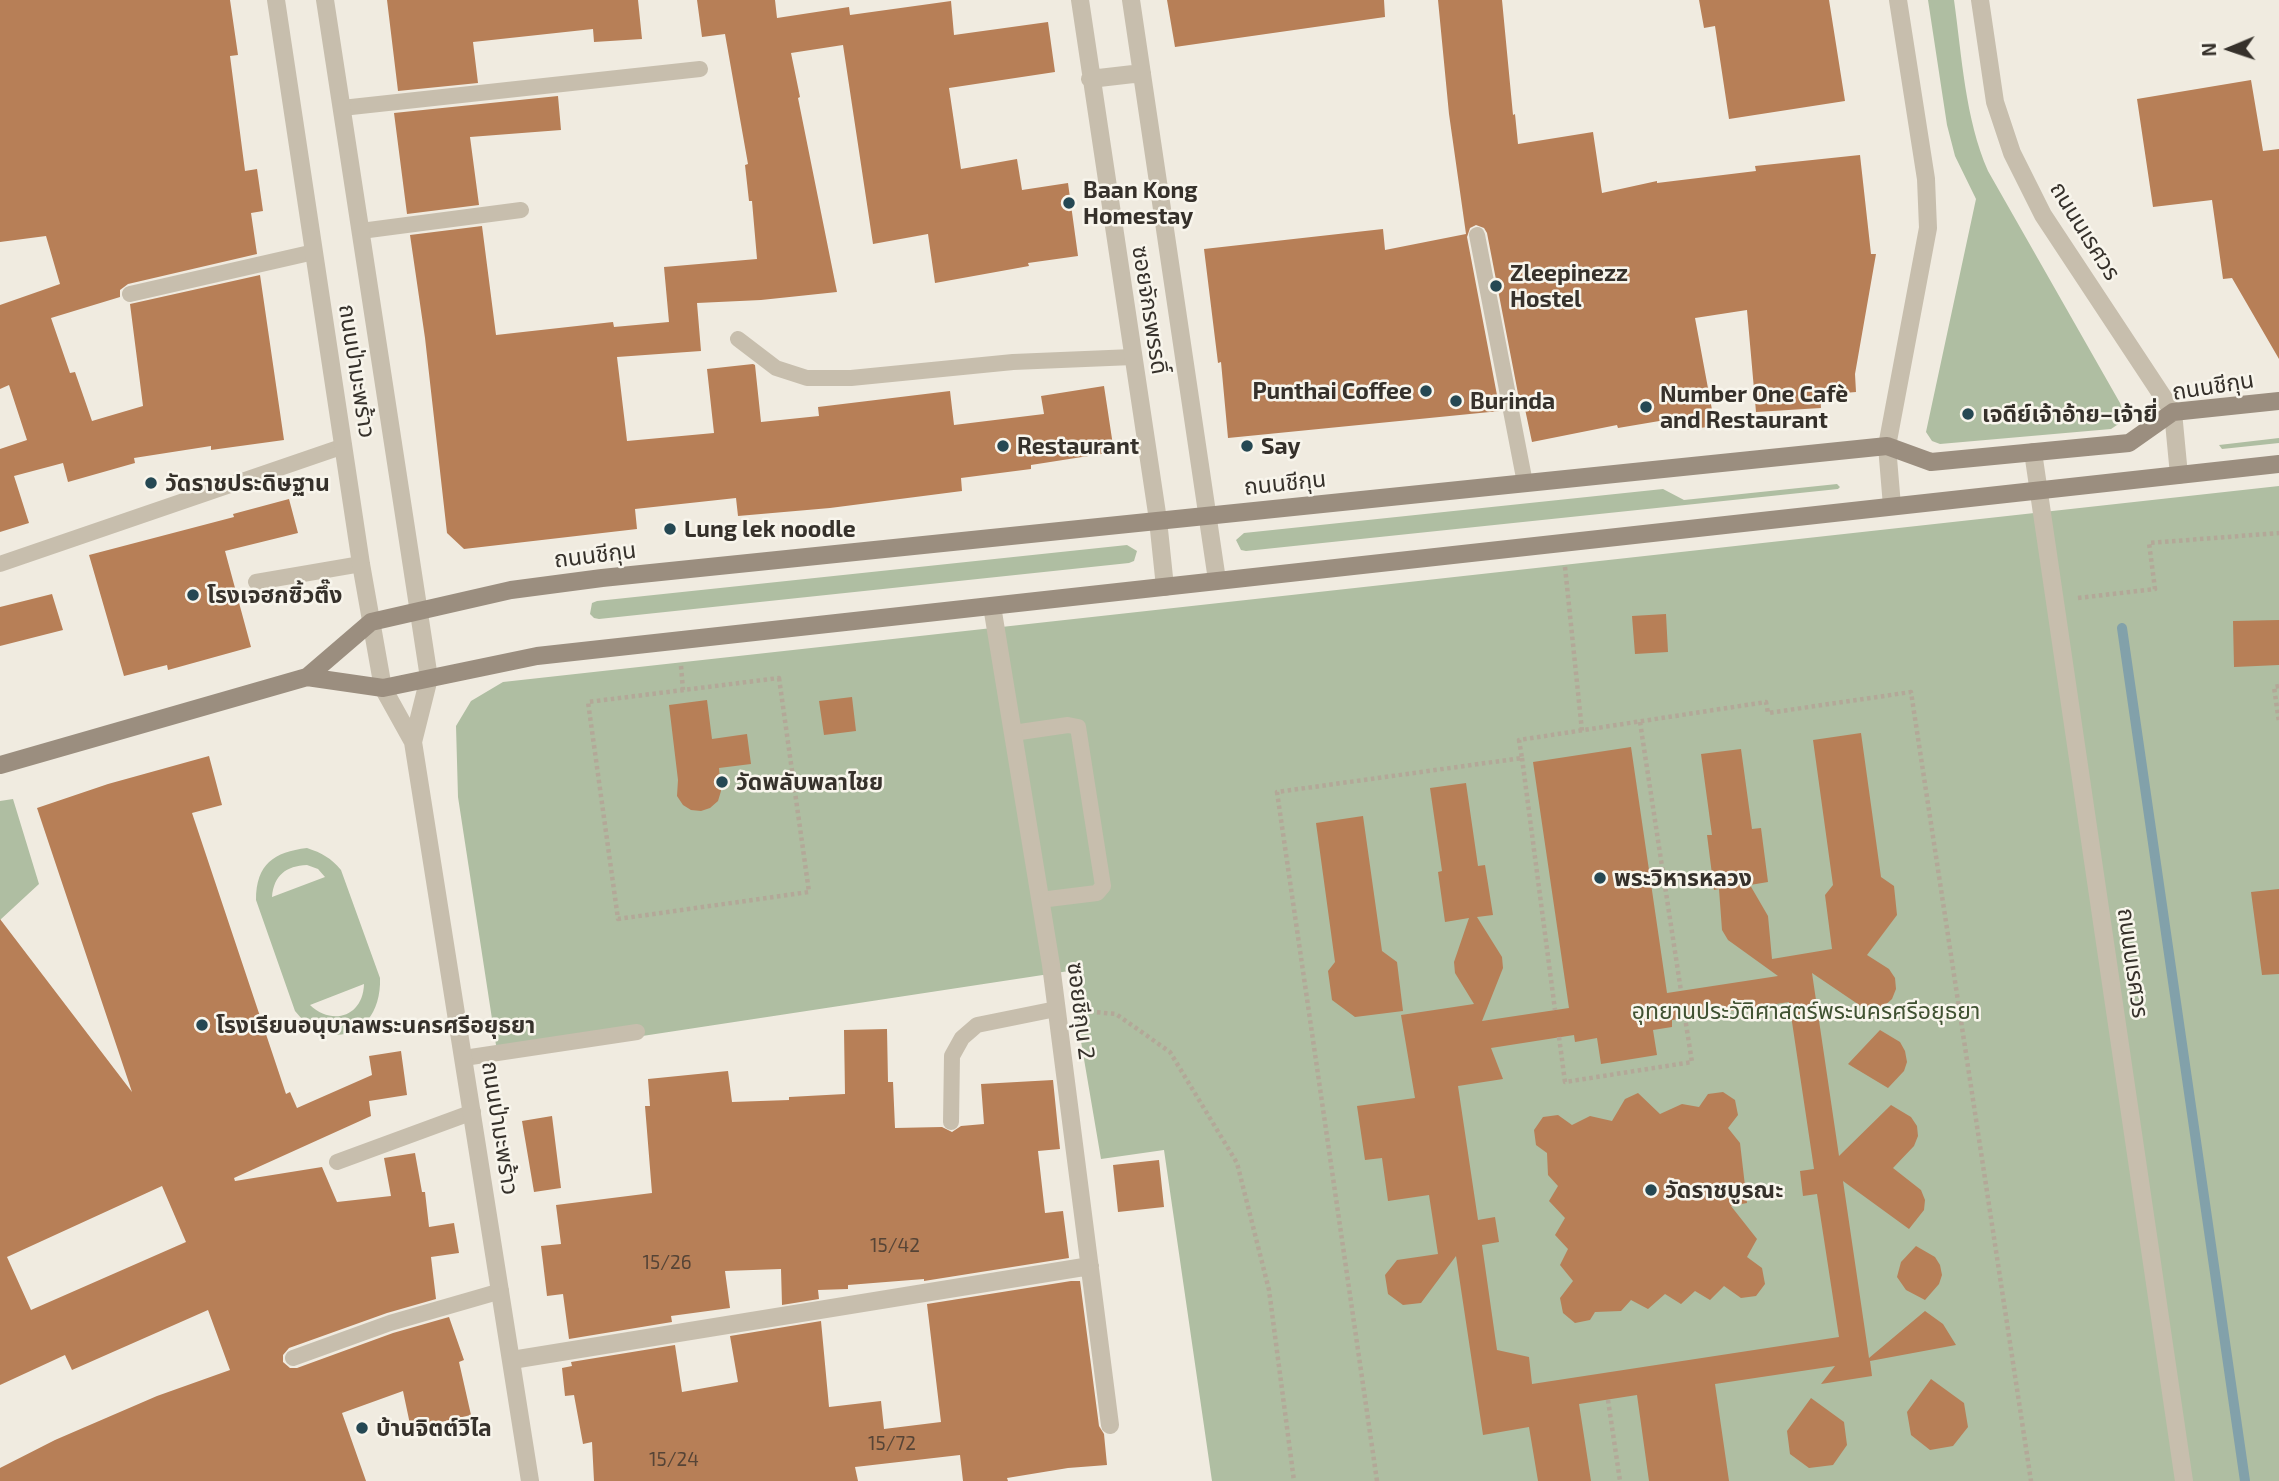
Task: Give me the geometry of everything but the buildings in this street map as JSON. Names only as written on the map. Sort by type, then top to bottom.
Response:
[{"type":"main road","name":"ถนนชีกุน","points":[[307,677],[371,622],[511,590],[602,578],[1886,446],[1931,462],[2129,443],[2173,412],[2279,401]]},
{"type":"main road","name":"ถนนชีกุน","points":[[0,765],[307,677],[383,688],[527,657],[2279,464]]},
{"type":"street","name":"ถนนป่ามะพร้าว","points":[[276,0],[361,564],[383,688],[413,741],[530,1481]]},
{"type":"street","name":"ถนนป่ามะพร้าว","points":[[325,0],[429,678],[413,741]]},
{"type":"street","name":"ซอยจักรพรรดิ์","points":[[1080,0],[1165,587]]},
{"type":"street","name":"ซอยจักรพรรดิ์","points":[[1131,0],[1217,580]]},
{"type":"street","points":[[1892,506],[1886,446],[1928,228],[1926,179],[1898,0]]},
{"type":"street","name":"ถนนนเรศวร","points":[[1980,0],[1995,102],[2012,153],[2043,215],[2173,412],[2179,475]]},
{"type":"street","points":[[1090,79],[1142,73]]},
{"type":"street","name":"ถนนนเรศวร","points":[[2033,452],[2185,1481]]},
{"type":"street","name":"ซอยชีกุน 2","points":[[992,606],[1056,1009],[1110,1424]]},
{"type":"street","points":[[512,1360],[1090,1266]]},
{"type":"lane","points":[[342,108],[699,69]]},
{"type":"lane","points":[[361,231],[521,210]]},
{"type":"lane","points":[[1477,235],[1525,483]]},
{"type":"lane","points":[[130,294],[314,252]]},
{"type":"lane","points":[[737,339],[776,368],[807,378],[850,378],[1013,362],[1133,357]]},
{"type":"lane","points":[[0,564],[344,446]]},
{"type":"lane","points":[[256,582],[361,564]]},
{"type":"lane","points":[[1013,733],[1068,724],[1078,727],[1103,886],[1097,893],[1040,900]]},
{"type":"lane","points":[[951,1122],[952,1056],[962,1038],[976,1025],[1056,1009]]},
{"type":"lane","points":[[464,1058],[637,1032]]},
{"type":"lane","points":[[337,1162],[473,1112]]},
{"type":"lane","points":[[293,1358],[403,1319],[501,1291]]},
{"type":"path","points":[[2055,601],[2155,589],[2149,543],[2279,533]]},
{"type":"path","points":[[1564,542],[1582,731]]},
{"type":"path","points":[[779,678],[808,892],[618,919],[588,702],[779,678]]},
{"type":"path","points":[[2279,686],[2274,687],[2279,722]]},
{"type":"path","points":[[1555,1010],[1520,740],[1766,702],[1768,713],[1911,692],[2031,1481]]},
{"type":"path","points":[[1640,722],[1681,991]]},
{"type":"path","points":[[1377,1481],[1277,792],[1522,758]]},
{"type":"path","points":[[1056,1009],[1116,1014],[1170,1052],[1237,1163],[1269,1290],[1294,1481]]},
{"type":"path","points":[[1559,1037],[1565,1082],[1692,1062],[1685,1018]]},
{"type":"path","points":[[1608,1400],[1620,1481]]},
{"type":"green space","points":[[1928,0],[1954,0],[1965,87],[1980,151],[1988,171],[2120,403],[2124,414],[2120,423],[2111,429],[1940,444],[1932,441],[1926,432],[1976,199],[1955,156],[1947,125]]},
{"type":"green space","points":[[2279,438],[2279,443],[2222,449],[2219,445]]},
{"type":"green space","points":[[1837,484],[1840,487],[1838,489],[1246,551],[1241,550],[1236,540],[1244,533],[1663,489],[1684,500]]},
{"type":"green space","name":"อุทยานประวัติศาสตร์พระนครศรีอยุธยา","points":[[2279,486],[2279,1481],[1212,1481],[1164,1150],[1101,1159],[1069,971],[498,1058],[458,797],[456,726],[471,701],[503,682]]},
{"type":"green space","points":[[1127,545],[1137,551],[1134,561],[1129,563],[599,619],[590,614],[592,603],[597,601]]},
{"type":"green space","points":[[13,799],[39,884],[0,920],[0,801]]},
{"type":"green space","points":[[307,848],[317,852],[330,859],[341,870],[380,978],[378,997],[372,1013],[363,1025],[351,1032],[338,1035],[323,1032],[309,1025],[295,1011],[256,900],[259,877],[263,869],[276,857]],"holes":[[[307,865],[318,869],[325,877],[272,897],[275,883],[282,873],[293,867]],[[364,984],[358,1004],[345,1015],[328,1015],[310,1005]]]},
{"type":"waterway","points":[[2122,628],[2245,1481]]},
{"type":"place","name":"Baan Kong Homestay","points":[[1069,203]]},
{"type":"place","name":"Zleepinezz Hostel","points":[[1496,286]]},
{"type":"place","name":"Punthai Coffee","points":[[1426,391]]},
{"type":"place","name":"Burinda","points":[[1456,401]]},
{"type":"place","name":"Number One Cafè and Restaurant","points":[[1646,407]]},
{"type":"place","name":"เจดีย์เจ้าอ้าย–เจ้ายี่","points":[[1968,414]]},
{"type":"place","name":"Restaurant","points":[[1003,446]]},
{"type":"place","name":"Say","points":[[1247,446]]},
{"type":"place","name":"วัดราชประดิษฐาน","points":[[151,483]]},
{"type":"place","name":"Lung lek noodle","points":[[670,529]]},
{"type":"place","name":"โรงเจฮกซิ้วตึ๊ง","points":[[193,595]]},
{"type":"place","name":"วัดพลับพลาไชย","points":[[722,782]]},
{"type":"place","name":"พระวิหารหลวง","points":[[1600,878]]},
{"type":"place","name":"โรงเรียนอนุบาลพระนครศรีอยุธยา","points":[[202,1025]]},
{"type":"place","name":"วัดราชบูรณะ","points":[[1651,1190]]},
{"type":"place","name":"บ้านจิตต์วิไล","points":[[362,1428]]}]
